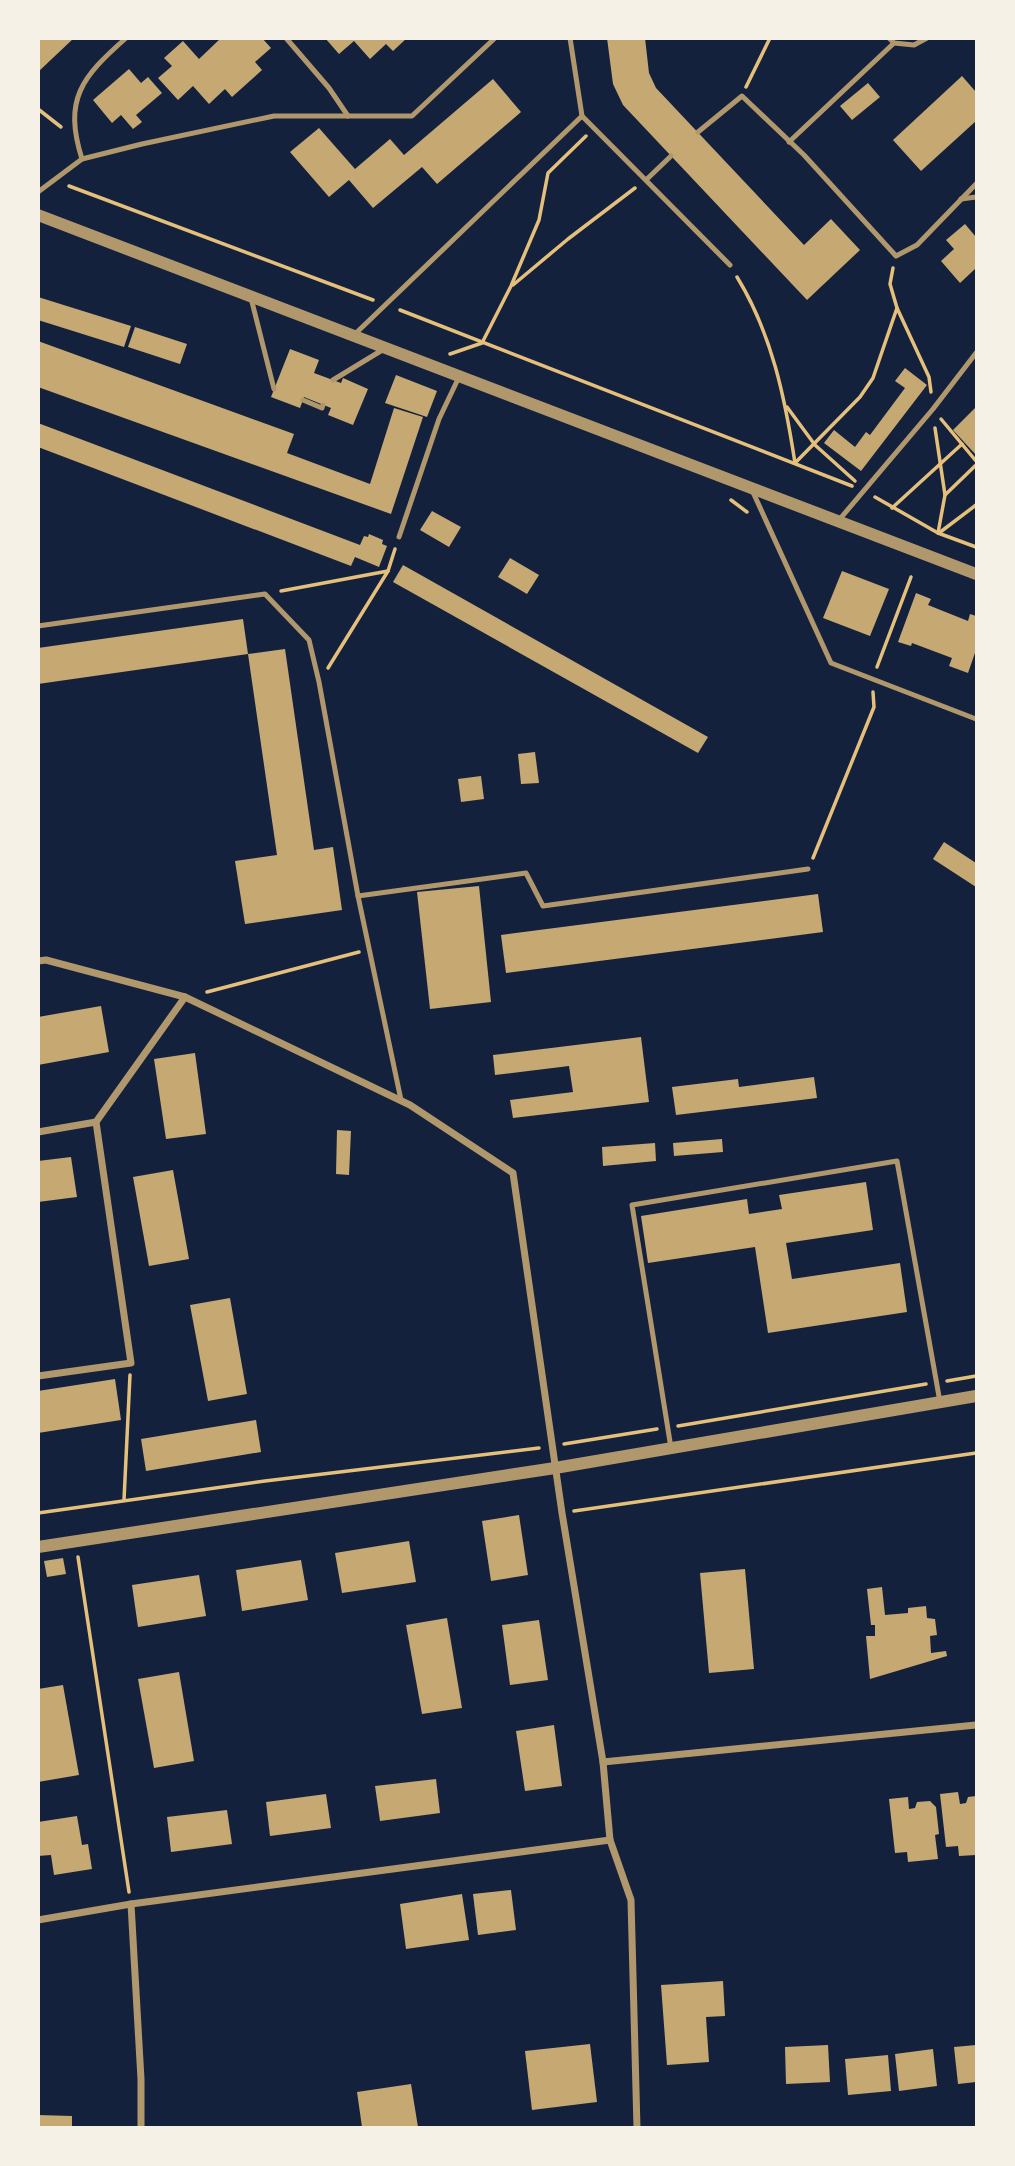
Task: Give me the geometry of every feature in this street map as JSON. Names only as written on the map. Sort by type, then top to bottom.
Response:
[{"type":"street","points":[[38,215],[976,575]]},
{"type":"street","points":[[38,961],[46,960],[185,997],[401,1100],[513,1173],[555,1468],[603,1762],[610,1840],[631,1900],[637,2127]]},
{"type":"street","points":[[38,1376],[131,1363],[96,1122],[185,997]]},
{"type":"street","points":[[38,1132],[96,1122]]},
{"type":"street","points":[[38,1547],[555,1468],[976,1396]]},
{"type":"street","points":[[603,1762],[976,1725]]},
{"type":"street","points":[[38,1920],[131,1904],[610,1840]]},
{"type":"street","points":[[131,1904],[141,2079],[141,2127]]},
{"type":"lane","points":[[112,38],[118,45]]},
{"type":"lane","points":[[82,159],[74,122],[77,97],[93,68],[126,38]]},
{"type":"lane","points":[[286,38],[330,88],[348,116]]},
{"type":"lane","points":[[38,192],[82,159],[274,116],[412,116],[495,38]]},
{"type":"lane","points":[[570,38],[582,116],[730,265]]},
{"type":"lane","points":[[789,142],[891,41],[914,45],[927,38]]},
{"type":"lane","points":[[698,132],[742,96],[896,256],[917,245],[976,184]]},
{"type":"lane","points":[[353,336],[582,116]]},
{"type":"lane","points":[[646,180],[671,156]]},
{"type":"lane","points":[[961,199],[976,197]]},
{"type":"lane","points":[[251,298],[274,389]]},
{"type":"lane","points":[[333,380],[386,347]]},
{"type":"lane","points":[[837,522],[933,409],[976,353]]},
{"type":"lane","points":[[399,537],[439,419],[459,377]]},
{"type":"lane","points":[[303,400],[322,408],[323,405]]},
{"type":"lane","points":[[752,490],[831,663],[976,719]]},
{"type":"lane","points":[[38,626],[265,594],[309,640],[320,682],[358,895],[401,1100]]},
{"type":"lane","points":[[358,895],[526,873],[543,906],[808,869]]},
{"type":"lane","points":[[671,1448],[632,1205],[897,1161],[940,1402]]},
{"type":"path","points":[[38,108],[76,139]]},
{"type":"path","points":[[450,354],[482,343],[511,286],[539,220],[548,173],[595,129]]},
{"type":"path","points":[[511,286],[646,180]]},
{"type":"path","points":[[54,181],[795,463],[863,490],[938,533],[976,547]]},
{"type":"path","points":[[896,256],[890,284],[897,308],[929,377],[945,495],[938,533]]},
{"type":"path","points":[[730,265],[748,295],[777,365],[795,463]]},
{"type":"path","points":[[795,463],[860,397],[873,378],[897,308]]},
{"type":"path","points":[[786,405],[815,445],[843,468],[863,490]]},
{"type":"path","points":[[933,409],[976,463],[945,495]]},
{"type":"path","points":[[892,508],[962,444]]},
{"type":"path","points":[[938,533],[976,505]]},
{"type":"path","points":[[320,682],[388,571],[399,537]]},
{"type":"path","points":[[265,594],[388,571]]},
{"type":"path","points":[[808,869],[874,707],[873,680],[911,577]]},
{"type":"path","points":[[185,997],[369,950]]},
{"type":"path","points":[[124,1501],[131,1363]]},
{"type":"path","points":[[38,1513],[265,1480],[552,1446],[976,1376]]},
{"type":"path","points":[[562,1513],[976,1453]]},
{"type":"path","points":[[75,1542],[131,1904]]},
{"type":"building","points":[[38,38],[74,38],[38,72]]},
{"type":"building","points":[[221,38],[262,38],[271,48],[255,62],[262,70],[232,97],[225,89],[209,104],[193,86],[178,100],[158,78],[172,66],[164,58],[183,41],[199,59]]},
{"type":"building","points":[[325,38],[407,38],[393,51],[386,44],[370,59],[354,41],[339,54]]},
{"type":"building","points":[[607,38],[645,38],[649,73],[656,88],[804,245],[831,219],[860,250],[807,300],[623,105],[613,84]]},
{"type":"building","points":[[129,69],[141,83],[148,77],[162,93],[136,115],[142,122],[133,129],[121,115],[112,123],[93,100]]},
{"type":"building","points":[[962,76],[976,92],[976,121],[921,171],[893,140]]},
{"type":"building","points":[[493,79],[521,112],[437,184],[422,167],[373,208],[349,180],[329,197],[290,152],[319,128],[355,169],[390,139],[404,155]]},
{"type":"building","points":[[868,83],[880,97],[852,120],[840,106]]},
{"type":"building","points":[[965,224],[976,237],[976,271],[975,269],[960,283],[941,261],[954,249],[946,240]]},
{"type":"building","points":[[38,297],[131,326],[124,347],[38,320]]},
{"type":"building","points":[[135,327],[187,344],[180,364],[128,347]]},
{"type":"building","points":[[38,341],[294,434],[287,453],[370,484],[394,408],[423,417],[391,514],[38,387]]},
{"type":"building","points":[[290,349],[319,360],[314,373],[341,383],[343,378],[368,389],[353,425],[328,415],[331,408],[304,397],[300,408],[271,397]]},
{"type":"building","points":[[905,368],[927,385],[861,471],[824,443],[834,430],[855,447],[866,432],[870,435],[905,388],[895,381]]},
{"type":"building","points":[[396,375],[437,391],[427,417],[385,403]]},
{"type":"building","points":[[976,407],[976,455],[953,430]]},
{"type":"building","points":[[38,423],[360,545],[364,536],[368,537],[369,534],[383,540],[382,544],[387,546],[379,567],[355,557],[351,566],[38,447]]},
{"type":"building","points":[[432,511],[461,527],[449,547],[420,530]]},
{"type":"building","points":[[510,558],[539,575],[527,594],[498,577]]},
{"type":"building","points":[[403,565],[708,737],[698,753],[393,582]]},
{"type":"building","points":[[842,571],[889,589],[870,636],[823,618]]},
{"type":"building","points":[[916,593],[931,599],[928,605],[968,621],[970,614],[976,616],[976,650],[968,673],[949,666],[952,658],[912,643],[911,646],[898,642]]},
{"type":"building","points":[[243,619],[248,654],[38,684],[38,648]]},
{"type":"building","points":[[285,649],[314,850],[333,847],[342,910],[245,924],[235,861],[277,855],[248,654]]},
{"type":"building","points":[[535,752],[539,783],[521,784],[518,754]]},
{"type":"building","points":[[481,776],[484,799],[461,802],[458,779]]},
{"type":"building","points":[[944,842],[976,863],[976,887],[933,859]]},
{"type":"building","points":[[479,886],[491,1002],[430,1009],[417,892]]},
{"type":"building","points":[[818,894],[823,932],[506,973],[501,935]]},
{"type":"building","points":[[101,1006],[109,1052],[38,1065],[38,1017]]},
{"type":"building","points":[[641,1037],[649,1102],[513,1118],[510,1100],[573,1092],[569,1066],[495,1075],[493,1055]]},
{"type":"building","points":[[195,1053],[206,1134],[166,1139],[154,1059]]},
{"type":"building","points":[[814,1077],[817,1098],[676,1115],[672,1087],[738,1079],[739,1087]]},
{"type":"building","points":[[337,1130],[351,1131],[349,1175],[336,1174]]},
{"type":"building","points":[[722,1139],[723,1152],[674,1156],[673,1143]]},
{"type":"building","points":[[655,1143],[656,1161],[603,1166],[602,1147]]},
{"type":"building","points":[[71,1157],[77,1197],[38,1202],[38,1161]]},
{"type":"building","points":[[173,1170],[189,1259],[149,1266],[133,1177]]},
{"type":"building","points":[[866,1182],[873,1230],[786,1243],[792,1279],[900,1263],[907,1312],[768,1333],[755,1247],[648,1263],[641,1216],[747,1199],[749,1214],[782,1209],[779,1195]]},
{"type":"building","points":[[230,1298],[247,1394],[208,1401],[190,1305]]},
{"type":"building","points":[[115,1379],[121,1420],[38,1433],[38,1391]]},
{"type":"building","points":[[256,1420],[261,1452],[146,1471],[141,1439]]},
{"type":"building","points":[[519,1515],[528,1575],[491,1581],[482,1521]]},
{"type":"building","points":[[409,1541],[416,1582],[342,1593],[335,1553]]},
{"type":"building","points":[[63,1558],[66,1574],[47,1577],[44,1561]]},
{"type":"building","points":[[301,1560],[308,1600],[242,1611],[236,1570]]},
{"type":"building","points":[[745,1569],[754,1669],[709,1673],[700,1573]]},
{"type":"building","points":[[199,1575],[206,1616],[138,1627],[132,1585]]},
{"type":"building","points":[[882,1587],[885,1615],[908,1613],[908,1608],[926,1606],[927,1618],[935,1619],[937,1635],[930,1636],[931,1653],[946,1651],[947,1656],[870,1679],[866,1636],[875,1636],[875,1625],[871,1625],[867,1589]]},
{"type":"building","points":[[447,1618],[462,1708],[422,1714],[406,1625]]},
{"type":"building","points":[[539,1620],[548,1680],[510,1685],[502,1625]]},
{"type":"building","points":[[179,1672],[194,1761],[154,1768],[138,1679]]},
{"type":"building","points":[[63,1685],[79,1775],[38,1782],[38,1689]]},
{"type":"building","points":[[554,1725],[562,1786],[525,1791],[516,1731]]},
{"type":"building","points":[[436,1779],[440,1813],[380,1821],[375,1786]]},
{"type":"building","points":[[958,1792],[960,1804],[966,1803],[968,1797],[976,1796],[976,1855],[959,1856],[958,1846],[946,1847],[940,1794]]},
{"type":"building","points":[[326,1794],[331,1828],[270,1836],[266,1802]]},
{"type":"building","points":[[908,1797],[909,1809],[915,1808],[917,1802],[930,1801],[936,1807],[938,1859],[908,1862],[907,1852],[895,1853],[889,1799]]},
{"type":"building","points":[[227,1810],[232,1844],[171,1852],[167,1817]]},
{"type":"building","points":[[77,1816],[82,1845],[88,1844],[92,1869],[54,1875],[51,1855],[38,1856],[38,1822]]},
{"type":"building","points":[[511,1890],[516,1930],[478,1935],[473,1894]]},
{"type":"building","points":[[462,1894],[469,1940],[406,1949],[400,1904]]},
{"type":"building","points":[[723,1981],[725,2016],[706,2017],[709,2062],[667,2065],[661,1985]]},
{"type":"building","points":[[590,2044],[597,2102],[532,2110],[525,2051]]},
{"type":"building","points":[[828,2045],[830,2082],[786,2084],[785,2047]]},
{"type":"building","points":[[976,2045],[976,2082],[958,2084],[954,2047]]},
{"type":"building","points":[[933,2049],[937,2086],[899,2091],[895,2054]]},
{"type":"building","points":[[888,2055],[891,2091],[848,2095],[845,2059]]},
{"type":"building","points":[[411,2084],[418,2127],[362,2127],[357,2092]]},
{"type":"building","points":[[38,2115],[72,2116],[72,2127],[38,2127]]}]
